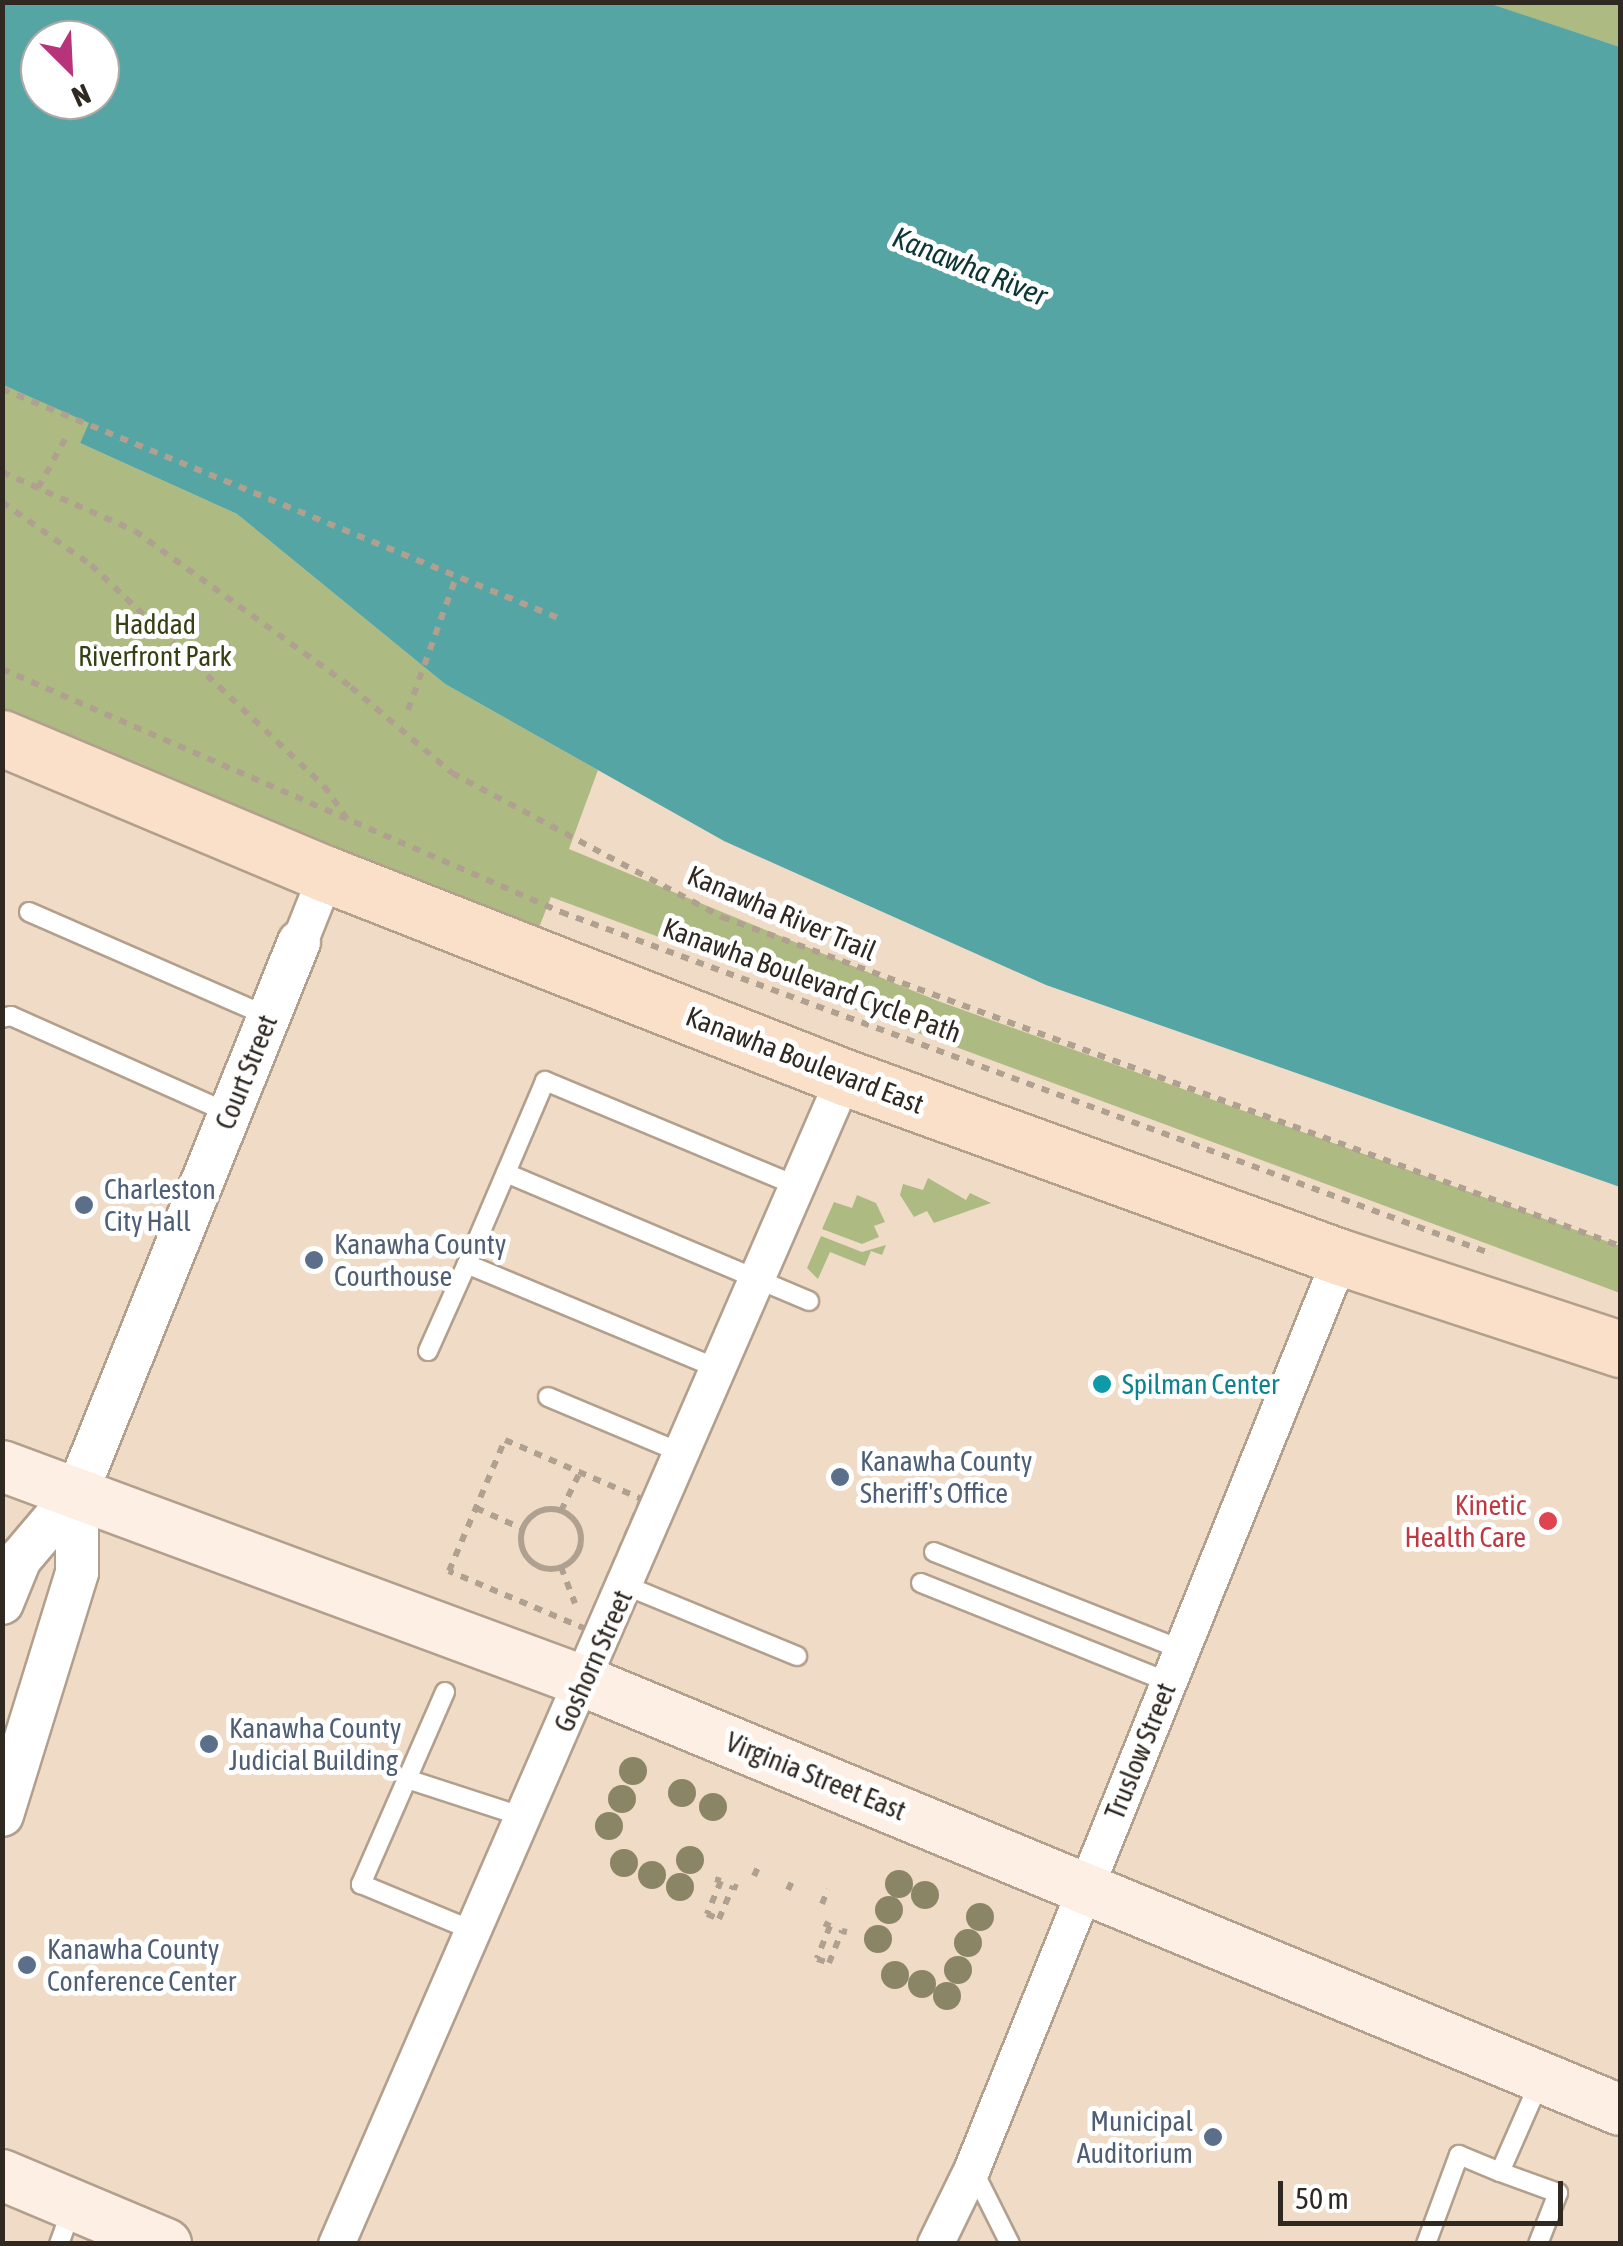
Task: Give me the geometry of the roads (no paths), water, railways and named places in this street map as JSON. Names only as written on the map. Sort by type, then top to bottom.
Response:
[{"type":"main road","name":"Kanawha Boulevard East","points":[[2,738],[326,874],[844,1077],[1340,1257],[1620,1349]]},
{"type":"main road","name":"Virginia Street East","points":[[2,1466],[583,1680],[1620,2110]]},
{"type":"main road","points":[[2,2176],[66,2226],[166,2244]]},
{"type":"street","name":"Court Street","points":[[2,1603],[20,1559],[78,1492],[326,874]]},
{"type":"street","name":"Goshorn Street","points":[[336,2244],[627,1586],[844,1077]]},
{"type":"street","name":"Truslow Street","points":[[935,2244],[972,2168],[1340,1257]]},
{"type":"street","name":"Court Street","points":[[2,1815],[77,1572],[78,1492]]},
{"type":"lane","points":[[30,912],[269,1016]]},
{"type":"lane","points":[[2,1018],[11,1016],[229,1113]]},
{"type":"lane","points":[[428,1352],[545,1081],[797,1186]]},
{"type":"lane","points":[[506,1173],[809,1301]]},
{"type":"lane","points":[[467,1264],[719,1369]]},
{"type":"lane","points":[[548,1397],[684,1454]]},
{"type":"lane","points":[[934,1552],[1174,1666]]},
{"type":"lane","points":[[922,1583],[1174,1666]]},
{"type":"lane","points":[[627,1586],[797,1656]]},
{"type":"lane","points":[[444,1692],[361,1884],[474,1931]]},
{"type":"lane","points":[[407,1779],[524,1817]]},
{"type":"lane","points":[[1500,2172],[1542,2076]]},
{"type":"lane","points":[[1426,2244],[1459,2155],[1558,2193],[1538,2244]]},
{"type":"lane","points":[[972,2168],[1010,2244]]},
{"type":"water","name":"Kanawha River","points":[[1485,2],[1620,47],[1620,1187],[1046,985],[724,841],[445,684],[237,514],[80,443],[89,423],[3,385],[3,3]]},
{"type":"place","name":"Charleston City Hall","points":[[84,1205]]},
{"type":"place","name":"Kanawha County Courthouse","points":[[314,1260]]},
{"type":"place","name":"Spilman Center","points":[[1102,1384]]},
{"type":"place","name":"Kanawha County Sheriff's Office","points":[[840,1477]]},
{"type":"place","name":"Kinetic Health Care","points":[[1548,1521]]},
{"type":"place","name":"Kanawha County Judicial Building","points":[[209,1744]]},
{"type":"place","name":"Kanawha County Conference Center","points":[[27,1965]]},
{"type":"place","name":"Municipal Auditorium","points":[[1213,2137]]},
{"type":"park label","name":"Haddad Riverfront Park","points":[[155,640]]}]
